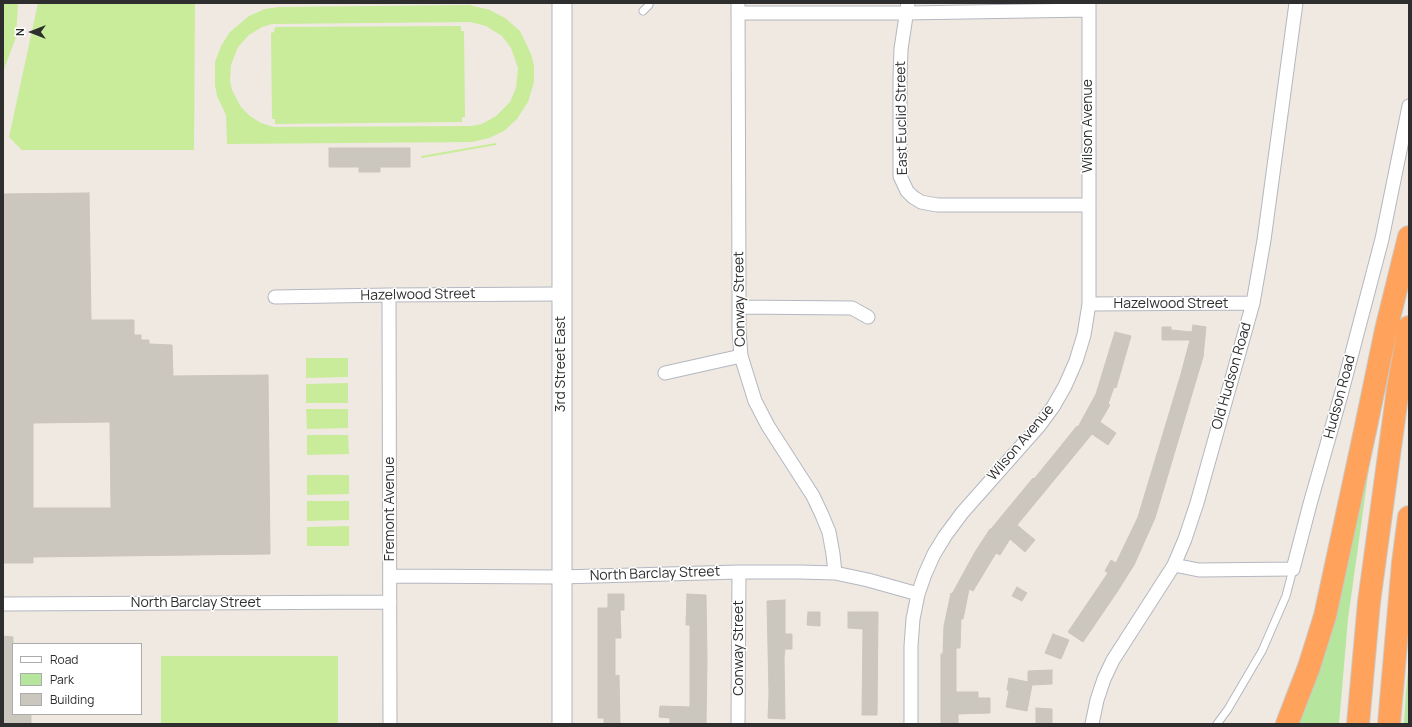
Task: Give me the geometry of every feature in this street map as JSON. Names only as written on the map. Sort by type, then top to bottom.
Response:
[{"type":"highway","points":[[1287,724],[1309,667],[1325,616],[1386,330],[1409,237]]},
{"type":"highway","points":[[1358,724],[1369,602],[1398,389],[1409,327]]},
{"type":"highway","points":[[1389,724],[1403,563],[1409,517]]},
{"type":"street","name":"3rd Street East","points":[[562,3],[562,724]]},
{"type":"street","name":"Old Hudson Road","points":[[1092,724],[1099,693],[1104,679],[1113,660],[1174,565],[1185,539],[1197,502],[1253,303],[1265,233],[1296,3]]},
{"type":"street","points":[[738,8],[1089,6]]},
{"type":"street","name":"Wilson Avenue","points":[[911,724],[911,646],[913,619],[918,594],[928,567],[944,536],[962,513],[1039,426],[1053,407],[1065,386],[1076,361],[1084,335],[1089,304],[1089,6]]},
{"type":"street","name":"Conway Street","points":[[738,8],[739,331],[741,356],[755,401],[768,426],[813,496],[822,515],[829,532],[835,573]]},
{"type":"street","name":"East Euclid Street","points":[[907,8],[901,49],[900,176],[907,191],[920,202],[933,205],[1089,205]]},
{"type":"street","name":"Hudson Road","points":[[1293,569],[1382,239],[1409,106]]},
{"type":"street","name":"Hazelwood Street","points":[[274,297],[389,294],[561,294]]},
{"type":"street","name":"Fremont Avenue","points":[[389,294],[390,724]]},
{"type":"street","name":"Hazelwood Street","points":[[1089,304],[1253,303]]},
{"type":"street","points":[[739,307],[852,308],[868,317]]},
{"type":"street","points":[[665,373],[741,356]]},
{"type":"street","points":[[1174,565],[1199,570],[1293,569]]},
{"type":"street","name":"Conway Street","points":[[738,724],[739,572]]},
{"type":"street","name":"North Barclay Street","points":[[390,576],[561,576],[739,572],[835,573],[868,580],[918,594]]},
{"type":"street","name":"North Barclay Street","points":[[3,604],[390,602]]},
{"type":"lane","points":[[643,11],[649,3]]},
{"type":"lane","points":[[1218,724],[1262,651],[1286,596],[1293,569]]},
{"type":"green space","points":[[3,3],[18,3],[16,37],[3,72]]},
{"type":"green space","points":[[38,3],[195,3],[194,150],[22,150],[9,137]]},
{"type":"green space","points":[[469,5],[490,10],[505,18],[520,31],[531,54],[534,65],[534,82],[528,102],[517,119],[504,131],[489,138],[472,142],[227,144],[226,115],[217,96],[215,85],[215,62],[221,46],[230,32],[249,16],[265,9],[279,7]],"holes":[[[470,22],[486,26],[502,36],[511,48],[518,68],[516,88],[510,102],[496,116],[482,124],[472,126],[274,127],[261,123],[250,116],[241,107],[232,90],[230,81],[231,65],[238,47],[249,35],[262,27],[272,24]]]},
{"type":"green space","points":[[461,26],[461,31],[464,31],[465,117],[462,117],[462,122],[275,124],[275,119],[272,119],[271,33],[274,32],[275,27]]},
{"type":"green space","points":[[496,143],[496,145],[422,158],[421,156]]},
{"type":"green space","points":[[306,358],[348,358],[348,377],[306,378]]},
{"type":"green space","points":[[348,383],[348,403],[306,403],[306,384]]},
{"type":"green space","points":[[306,409],[348,409],[348,428],[307,429]]},
{"type":"green space","points":[[1374,432],[1348,619],[1339,724],[1291,724]]},
{"type":"green space","points":[[307,435],[348,435],[349,454],[307,455]]},
{"type":"green space","points":[[307,475],[349,475],[349,494],[307,495]]},
{"type":"green space","points":[[307,501],[349,501],[349,520],[307,521]]},
{"type":"green space","points":[[349,526],[349,546],[307,546],[307,527]]},
{"type":"green space","points":[[161,656],[338,656],[338,724],[161,724]]},
{"type":"green space","points":[[1409,660],[1409,724],[1404,724],[1406,691]]},
{"type":"building","points":[[329,148],[410,148],[410,167],[380,167],[380,172],[359,172],[359,167],[329,167]]},
{"type":"building","points":[[89,193],[91,320],[134,320],[134,335],[141,335],[141,340],[149,340],[149,344],[172,345],[173,376],[268,375],[270,554],[33,557],[33,563],[3,563],[3,194]],"holes":[[[110,422],[111,508],[33,508],[33,423]]]},
{"type":"building","points":[[1193,325],[1206,327],[1203,357],[1155,518],[1134,565],[1083,642],[1068,632],[1108,573],[1105,571],[1111,560],[1116,563],[1138,517],[1190,340],[1162,340],[1162,327],[1171,327],[1171,330],[1192,332]]},
{"type":"building","points":[[1115,332],[1131,336],[1116,388],[1114,387],[1108,404],[1110,405],[1100,422],[1116,433],[1108,445],[1092,434],[1017,525],[1035,540],[1025,552],[1010,539],[1000,555],[996,553],[973,591],[969,589],[963,619],[961,619],[960,648],[956,648],[956,692],[978,692],[978,698],[990,698],[990,713],[958,714],[958,724],[941,724],[941,654],[943,654],[944,626],[951,593],[952,594],[975,552],[990,529],[1033,478],[1034,479],[1077,426],[1078,427],[1096,394]]},
{"type":"building","points":[[1017,587],[1027,593],[1022,601],[1012,596]]},
{"type":"building","points":[[608,594],[624,594],[624,610],[620,610],[621,638],[615,638],[615,676],[619,675],[620,724],[604,724],[604,718],[598,718],[598,608],[608,608]]},
{"type":"building","points":[[687,594],[706,595],[706,724],[670,724],[670,718],[659,717],[660,706],[690,707],[690,625],[686,625]]},
{"type":"building","points":[[785,600],[785,634],[792,634],[792,649],[785,649],[784,658],[785,719],[768,718],[769,694],[767,601]]},
{"type":"building","points":[[808,612],[820,612],[820,626],[807,625]]},
{"type":"building","points":[[848,612],[878,612],[877,715],[862,715],[863,629],[848,628]]},
{"type":"building","points":[[1053,634],[1069,640],[1061,659],[1045,653]]},
{"type":"building","points":[[3,636],[13,637],[12,715],[31,715],[31,724],[3,724]]},
{"type":"building","points":[[1052,670],[1052,684],[1032,685],[1027,711],[1006,707],[1009,691],[1007,690],[1009,678],[1028,682],[1028,671]]},
{"type":"building","points":[[1036,708],[1052,709],[1052,724],[1036,724]]}]
